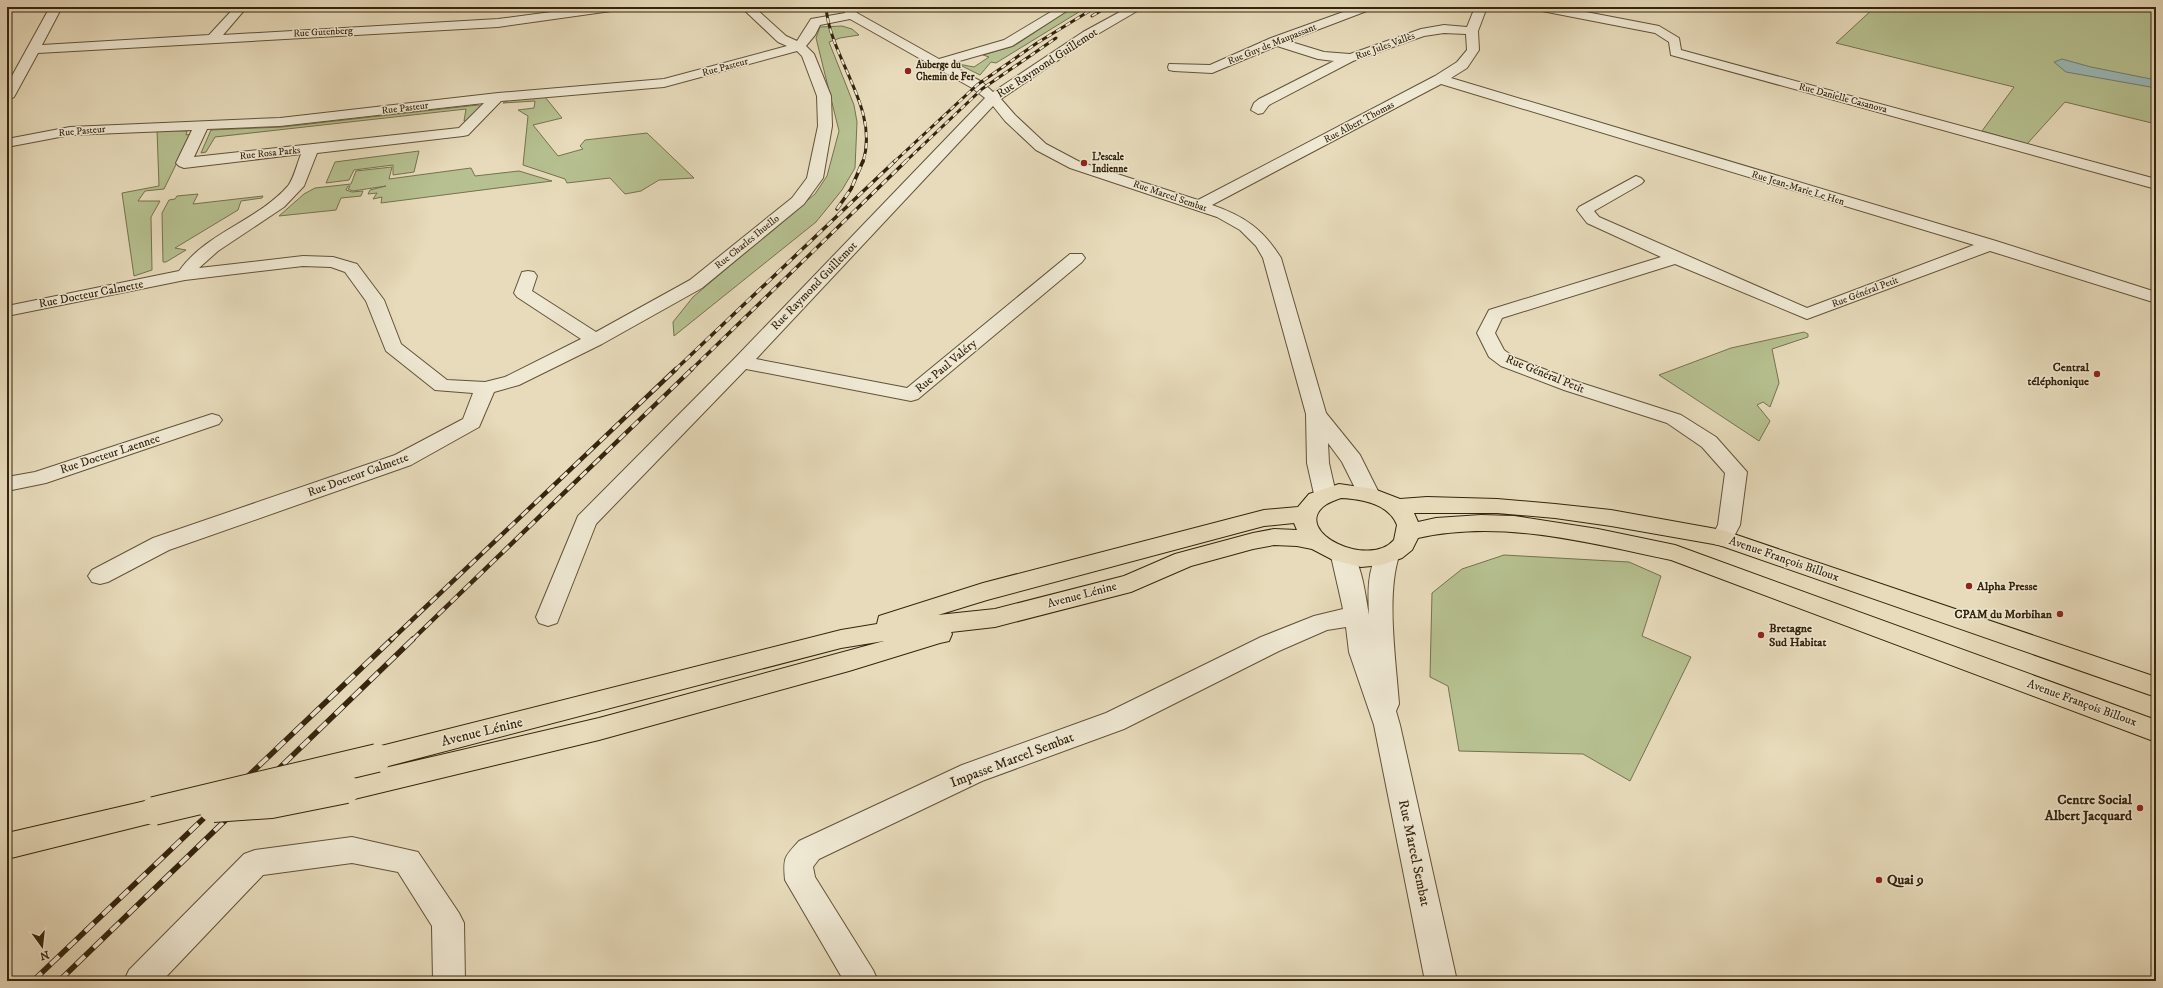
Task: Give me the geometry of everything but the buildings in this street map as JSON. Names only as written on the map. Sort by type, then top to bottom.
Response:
[{"type":"main road","points":[[1353,491],[1368,493],[1388,501],[1396,507],[1408,524],[1409,532],[1406,542],[1398,550],[1387,556],[1358,559],[1343,556],[1328,550],[1317,542],[1308,532],[1305,522],[1306,512],[1317,499],[1325,494],[1353,491]]},
{"type":"main road","name":"Avenue François Billoux","points":[[1396,507],[1426,504],[1489,506],[1556,511],[1611,518],[1722,538],[2156,687]]},
{"type":"main road","name":"Avenue Lénine","points":[[841,639],[913,612],[983,592],[1264,518],[1291,516],[1306,512]]},
{"type":"main road","name":"Avenue François Billoux","points":[[1409,532],[1436,526],[1481,523],[1514,524],[1598,537],[1675,553],[2156,731]]},
{"type":"main road","name":"Avenue Lénine","points":[[7,846],[377,758],[841,639],[913,627],[995,618],[1131,583],[1183,560],[1253,541],[1274,537],[1297,538],[1317,542]]},
{"type":"main road","points":[[1675,553],[1714,543],[1722,538]]},
{"type":"main road","points":[[154,811],[271,804],[346,789],[606,727],[849,661],[995,618]]},
{"type":"street","points":[[8,93],[34,49],[56,7]]},
{"type":"street","points":[[212,38],[241,7]]},
{"type":"street","name":"Rue Gutenberg","points":[[34,49],[212,38],[478,18],[550,17],[611,7]]},
{"type":"street","name":"Rue Charles Ihuello","points":[[485,388],[512,381],[595,340],[696,284],[798,201],[815,178],[825,126],[824,96],[808,54],[782,39],[747,7]]},
{"type":"street","points":[[938,63],[1008,43],[1066,7]]},
{"type":"street","name":"Rue Raymond Guillemot","points":[[548,617],[586,521],[742,362],[993,98],[1087,35],[1138,7]]},
{"type":"street","name":"Rue Guy de Maupassant","points":[[1174,67],[1212,68],[1275,41],[1368,7]]},
{"type":"street","name":"Rue Albert Thomas","points":[[1199,206],[1440,79],[1462,65],[1472,50],[1472,31],[1482,7]]},
{"type":"street","name":"Rue Danielle Casanova","points":[[1542,7],[1659,30],[1675,41],[1675,52],[2156,184]]},
{"type":"street","points":[[798,47],[809,35],[815,22],[850,11]]},
{"type":"street","name":"Rue Marcel Sembat","points":[[850,11],[977,85],[993,98],[1015,123],[1041,147],[1056,156],[1075,165],[1223,214],[1246,227],[1263,243],[1272,258],[1316,414],[1318,463],[1325,494]]},
{"type":"street","name":"Rue Jules Vallès","points":[[1275,41],[1323,56],[1351,58],[1421,33],[1444,30],[1472,31]]},
{"type":"street","name":"Rue Pasteur","points":[[7,143],[70,131],[280,122],[498,97],[664,83],[798,47]]},
{"type":"street","points":[[1258,110],[1259,106],[1276,95],[1351,58]]},
{"type":"street","name":"Rue Jean-Marie Le Hen","points":[[1440,79],[1990,245],[2156,298]]},
{"type":"street","points":[[311,149],[463,132],[498,97]]},
{"type":"street","name":"Rue Rosa Parks","points":[[185,275],[192,265],[212,247],[278,204],[296,186],[311,149],[184,163],[202,125]]},
{"type":"street","name":"Rue Général Petit","points":[[1636,181],[1585,210],[1592,220],[1807,314],[1990,245]]},
{"type":"street","name":"Rue Paul Valéry","points":[[742,362],[911,395],[1076,258]]},
{"type":"street","name":"Rue Général Petit","points":[[1676,258],[1495,314],[1486,333],[1496,353],[1508,362],[1571,386],[1674,419],[1709,442],[1736,472],[1729,525],[1722,538]]},
{"type":"street","name":"Rue Docteur Calmette","points":[[7,311],[185,275],[303,261],[333,262],[351,268],[375,300],[393,347],[442,386],[485,388],[472,423],[403,460],[161,544],[100,576]]},
{"type":"street","points":[[528,276],[522,293],[595,340]]},
{"type":"street","name":"Rue Marcel Sembat","points":[[1316,414],[1352,460],[1368,493]]},
{"type":"street","name":"Rue Docteur Laennec","points":[[7,484],[38,478],[212,420]]},
{"type":"street","name":"Rue Marcel Sembat","points":[[1343,556],[1357,616],[1362,652],[1387,725],[1441,981]]},
{"type":"street","name":"Rue Marcel Sembat","points":[[1387,556],[1382,571],[1380,593],[1387,725]]},
{"type":"street","name":"Impasse Marcel Sembat","points":[[862,981],[800,880],[798,863],[809,850],[972,773],[1115,721],[1270,644],[1323,622],[1357,616]]},
{"type":"street","points":[[140,981],[255,863],[352,850],[407,861],[448,924],[449,981]]},
{"type":"green space","points":[[1073,7],[1087,7],[996,63],[991,62],[980,75],[958,64],[974,67],[989,57],[983,55],[1014,46]]},
{"type":"green space","points":[[1875,7],[2156,7],[2156,124],[2065,102],[2027,144],[1982,131],[2014,87],[1836,43]]},
{"type":"green space","points":[[842,26],[852,29],[859,35],[840,38],[829,42],[854,105],[857,122],[855,168],[842,190],[816,222],[674,336],[673,322],[693,297],[815,194],[827,176],[839,131],[816,38],[820,27]]},
{"type":"green space","points":[[545,97],[562,118],[533,125],[558,156],[583,149],[580,146],[585,140],[647,133],[694,178],[659,180],[641,191],[625,194],[610,178],[567,183],[565,179],[523,165],[528,116],[518,110],[534,108],[535,101],[503,103],[509,100]]},
{"type":"green space","points":[[478,105],[483,108],[470,120],[464,121],[466,109],[215,137],[206,152],[201,153],[211,130],[282,127]]},
{"type":"green space","points":[[157,130],[187,131],[186,135],[191,134],[164,189],[145,191],[138,201],[160,201],[151,217],[152,270],[134,276],[122,193],[159,186]]},
{"type":"green space","points":[[419,151],[414,172],[393,175],[393,165],[354,170],[349,180],[326,183],[335,162]]},
{"type":"green space","points":[[392,167],[389,179],[471,168],[475,176],[519,171],[552,181],[381,203],[382,197],[373,199],[377,193],[368,194],[370,190],[386,186],[353,191],[348,189],[350,186],[348,186],[346,190],[352,192],[363,191],[361,196],[341,198],[336,210],[279,216],[304,194],[315,188],[351,184],[356,171]]},
{"type":"green space","points":[[198,194],[193,204],[263,196],[262,198],[241,201],[238,210],[175,248],[186,250],[166,262],[163,262],[162,213],[169,200],[175,199],[177,196]]},
{"type":"green space","points":[[1804,332],[1808,334],[1808,337],[1772,349],[1779,383],[1770,407],[1763,402],[1757,405],[1770,421],[1759,441],[1659,375],[1731,348]]},
{"type":"green space","points":[[1504,555],[1629,562],[1661,576],[1642,636],[1691,657],[1630,781],[1583,754],[1459,751],[1448,686],[1430,677],[1432,593],[1462,569]]},
{"type":"water","points":[[2062,59],[2091,67],[2156,80],[2156,88],[2066,72],[2054,62]]},
{"type":"railway","points":[[826,7],[829,26],[860,103],[865,122],[866,142],[863,162]]},
{"type":"railway","points":[[894,162],[977,85],[1037,43],[1096,7]]},
{"type":"railway","points":[[1092,16],[1107,7]]},
{"type":"railway","points":[[905,162],[982,89],[1056,38]]},
{"type":"railway","points":[[837,209],[851,189],[863,161]]},
{"type":"railway","points":[[675,370],[895,161]]},
{"type":"railway","points":[[691,370],[906,161]]},
{"type":"railway","points":[[391,640],[676,369]]},
{"type":"railway","points":[[412,640],[692,369]]},
{"type":"railway","points":[[33,981],[392,639]]},
{"type":"railway","points":[[59,981],[413,639]]},
{"type":"place","name":"Auberge du Chemin de Fer","points":[[908,71]]},
{"type":"place","name":"L'escale Indienne","points":[[1084,163]]},
{"type":"place","name":"Central téléphonique","points":[[2097,374]]},
{"type":"place","name":"Alpha Presse","points":[[1969,586]]},
{"type":"place","name":"CPAM du Morbihan","points":[[2060,614]]},
{"type":"place","name":"Bretagne Sud Habitat","points":[[1761,635]]},
{"type":"place","name":"Centre Social Albert Jacquard","points":[[2140,808]]},
{"type":"place","name":"Quai 9","points":[[1879,880]]}]
